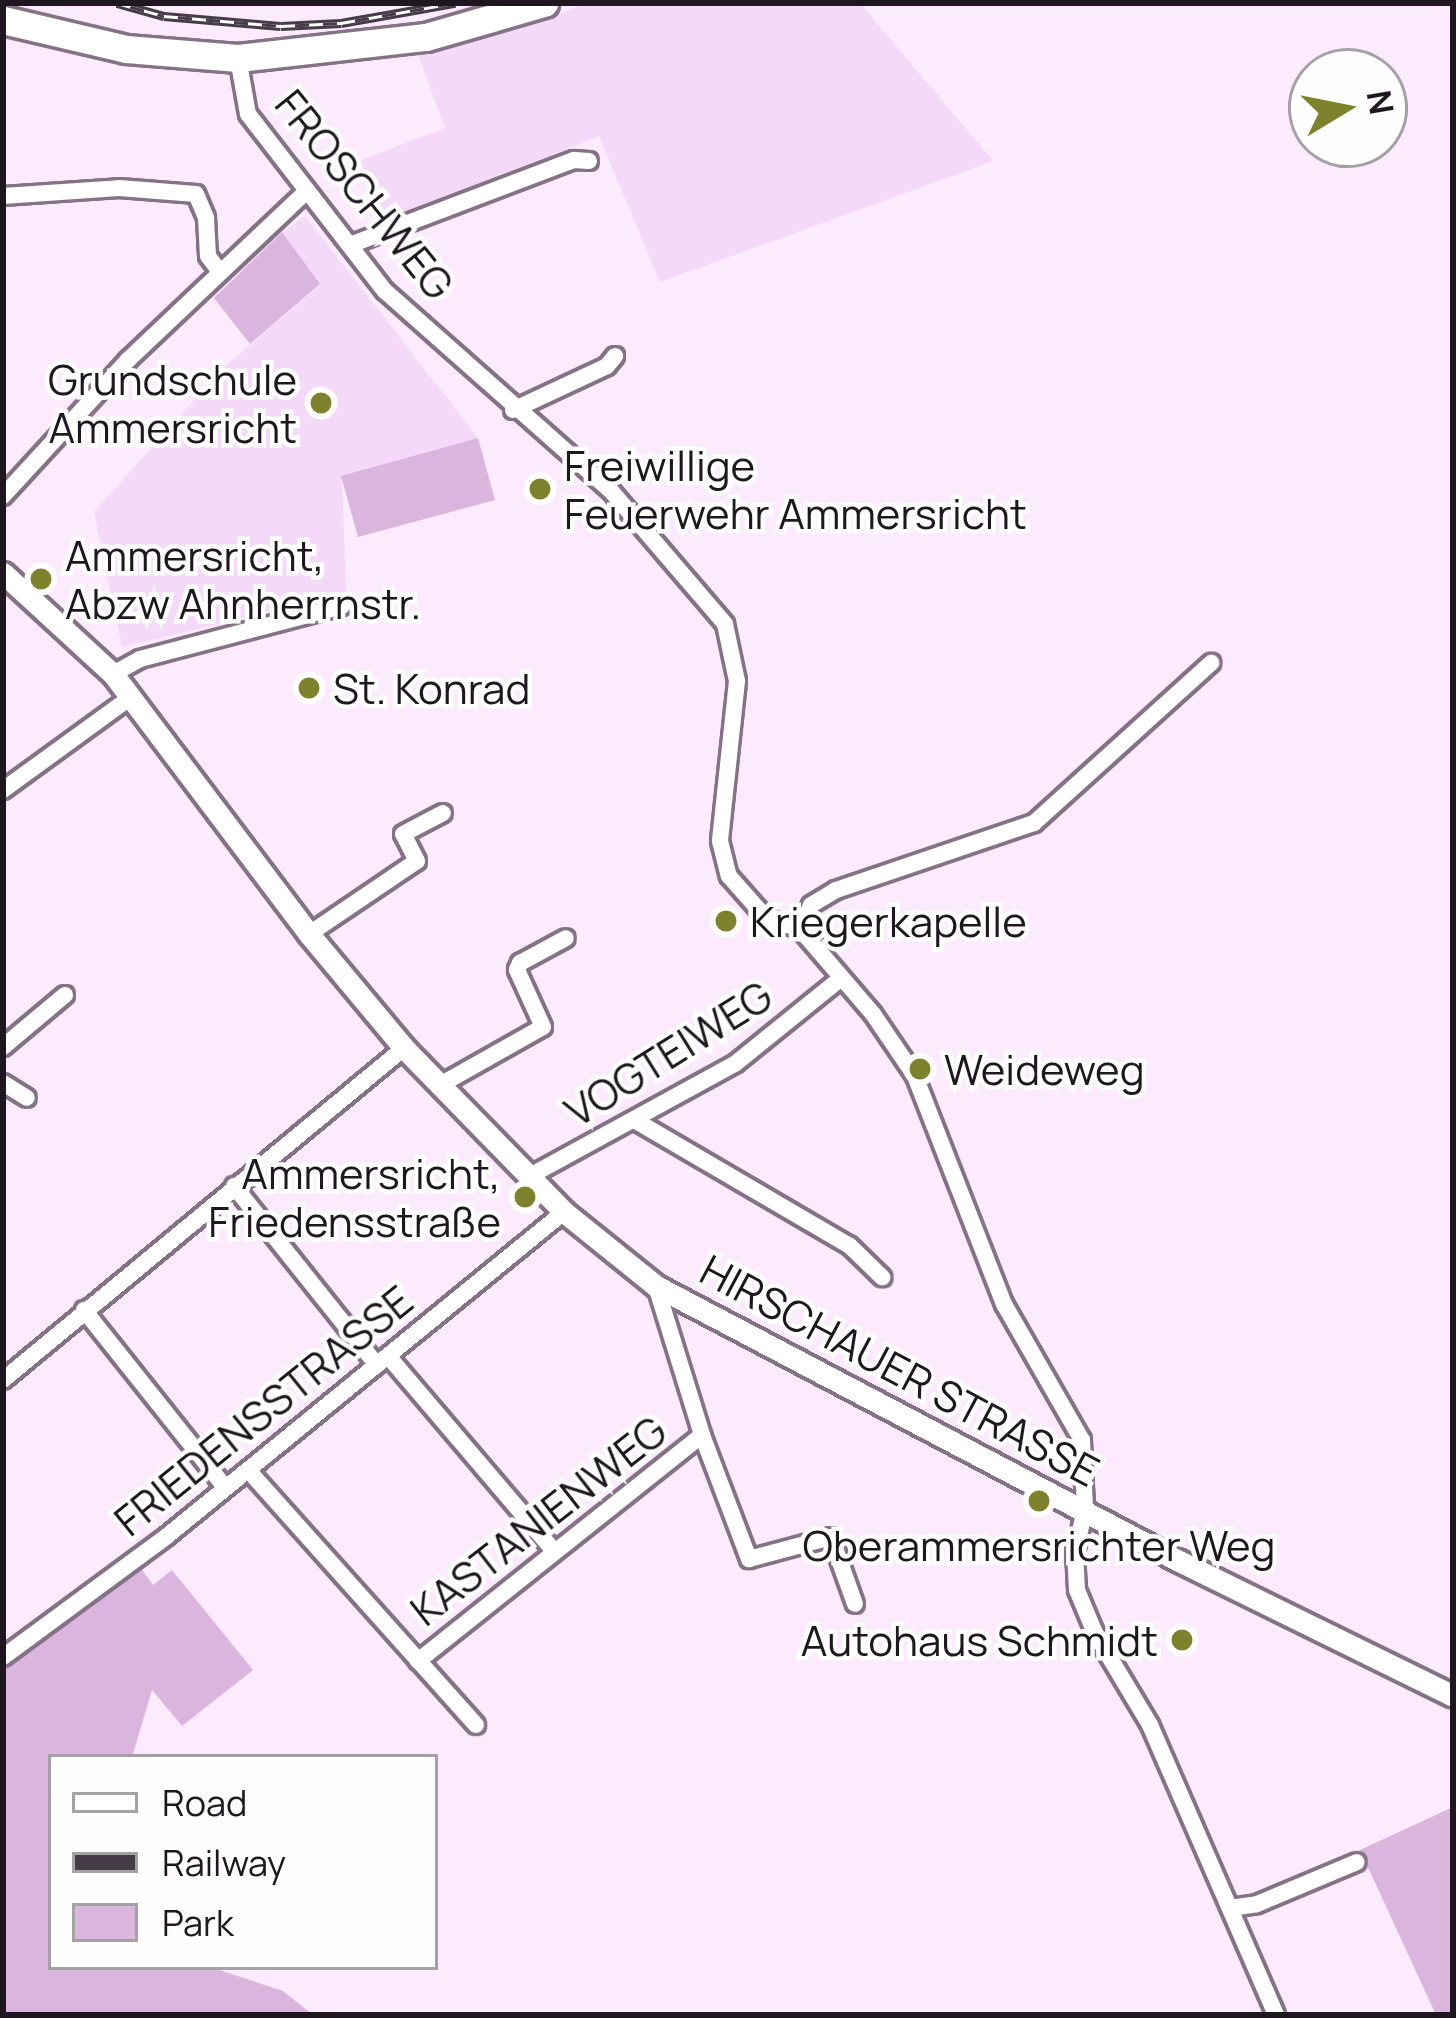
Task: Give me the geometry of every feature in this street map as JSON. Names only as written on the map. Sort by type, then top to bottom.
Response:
[{"type":"main road","points":[[3,20],[125,49],[238,58],[426,37],[544,3]]},
{"type":"street","name":"FROSCHWEG","points":[[238,58],[248,114],[385,291],[513,410],[612,492],[725,625],[737,681],[720,841],[729,876],[766,918],[800,929]]},
{"type":"street","points":[[350,245],[574,160],[589,161]]},
{"type":"street","points":[[3,196],[119,188],[196,194],[206,218],[208,256],[220,272]]},
{"type":"street","points":[[3,496],[128,360],[307,191]]},
{"type":"street","points":[[513,410],[607,366],[615,356]]},
{"type":"street","name":"HIRSCHAUER STRASSE","points":[[3,573],[113,674],[309,934],[404,1048],[564,1212],[656,1286],[1370,1658],[1453,1696]]},
{"type":"street","points":[[113,674],[140,659],[342,606]]},
{"type":"street","points":[[1211,663],[1034,823],[836,890],[811,904],[800,929],[888,1034],[927,1100],[1004,1304],[1082,1440],[1085,1510],[1075,1552],[1077,1590],[1095,1633],[1150,1726],[1276,2015]]},
{"type":"street","points":[[3,790],[130,697]]},
{"type":"street","points":[[309,934],[418,861],[403,834],[443,813]]},
{"type":"street","points":[[440,1085],[543,1027],[517,970],[520,963],[566,938]]},
{"type":"street","name":"VOGTEIWEG","points":[[528,1177],[636,1120],[777,1035],[839,980]]},
{"type":"street","points":[[3,1047],[65,995]]},
{"type":"street","points":[[3,1380],[404,1048]]},
{"type":"street","points":[[3,1083],[27,1098]]},
{"type":"street","points":[[636,1120],[850,1246],[882,1277]]},
{"type":"street","points":[[234,1186],[382,1361],[554,1551]]},
{"type":"street","name":"FRIEDENSSTRASSE","points":[[3,1657],[167,1536],[564,1212]]},
{"type":"street","points":[[656,1286],[702,1435],[749,1559],[831,1537],[855,1604]]},
{"type":"street","points":[[84,1310],[224,1486]]},
{"type":"street","name":"KASTANIENWEG","points":[[418,1661],[702,1435]]},
{"type":"street","points":[[248,1469],[476,1725]]},
{"type":"street","points":[[1230,1908],[1257,1904],[1357,1862]]},
{"type":"shaded area","points":[[587,3],[860,3],[993,161],[660,282],[599,136],[382,222],[361,160],[445,128],[418,55],[527,26]]},
{"type":"shaded area","name":"Grundschule Ammersricht","points":[[305,216],[478,438],[342,476],[346,593],[122,647],[94,512],[223,368],[320,285],[282,232]]},
{"type":"green space","points":[[282,232],[320,284],[250,344],[214,298]]},
{"type":"green space","points":[[478,438],[495,500],[358,537],[341,476]]},
{"type":"green space","points":[[137,1563],[153,1585],[172,1570],[253,1670],[182,1726],[152,1690],[133,1754],[48,1754],[48,1970],[219,1970],[283,1991],[313,2015],[3,2015],[3,1666]]},
{"type":"green space","points":[[1453,1807],[1453,2015],[1436,2015],[1360,1850]]},
{"type":"railway","points":[[117,3],[164,16],[281,26],[341,23],[455,3]]},
{"type":"place","name":"Grundschule Ammersricht","points":[[321,403]]},
{"type":"place","name":"Freiwillige Feuerwehr Ammersricht","points":[[540,489]]},
{"type":"place","name":"Ammersricht, Abzw Ahnherrnstr.","points":[[41,579]]},
{"type":"place","name":"St. Konrad","points":[[309,688]]},
{"type":"place","name":"Kriegerkapelle","points":[[726,921]]},
{"type":"place","name":"Weideweg","points":[[920,1069]]},
{"type":"place","name":"Ammersricht, Friedensstraße","points":[[525,1197]]},
{"type":"place","name":"Oberammersrichter Weg","points":[[1039,1501]]},
{"type":"place","name":"Autohaus Schmidt","points":[[1182,1640]]}]
